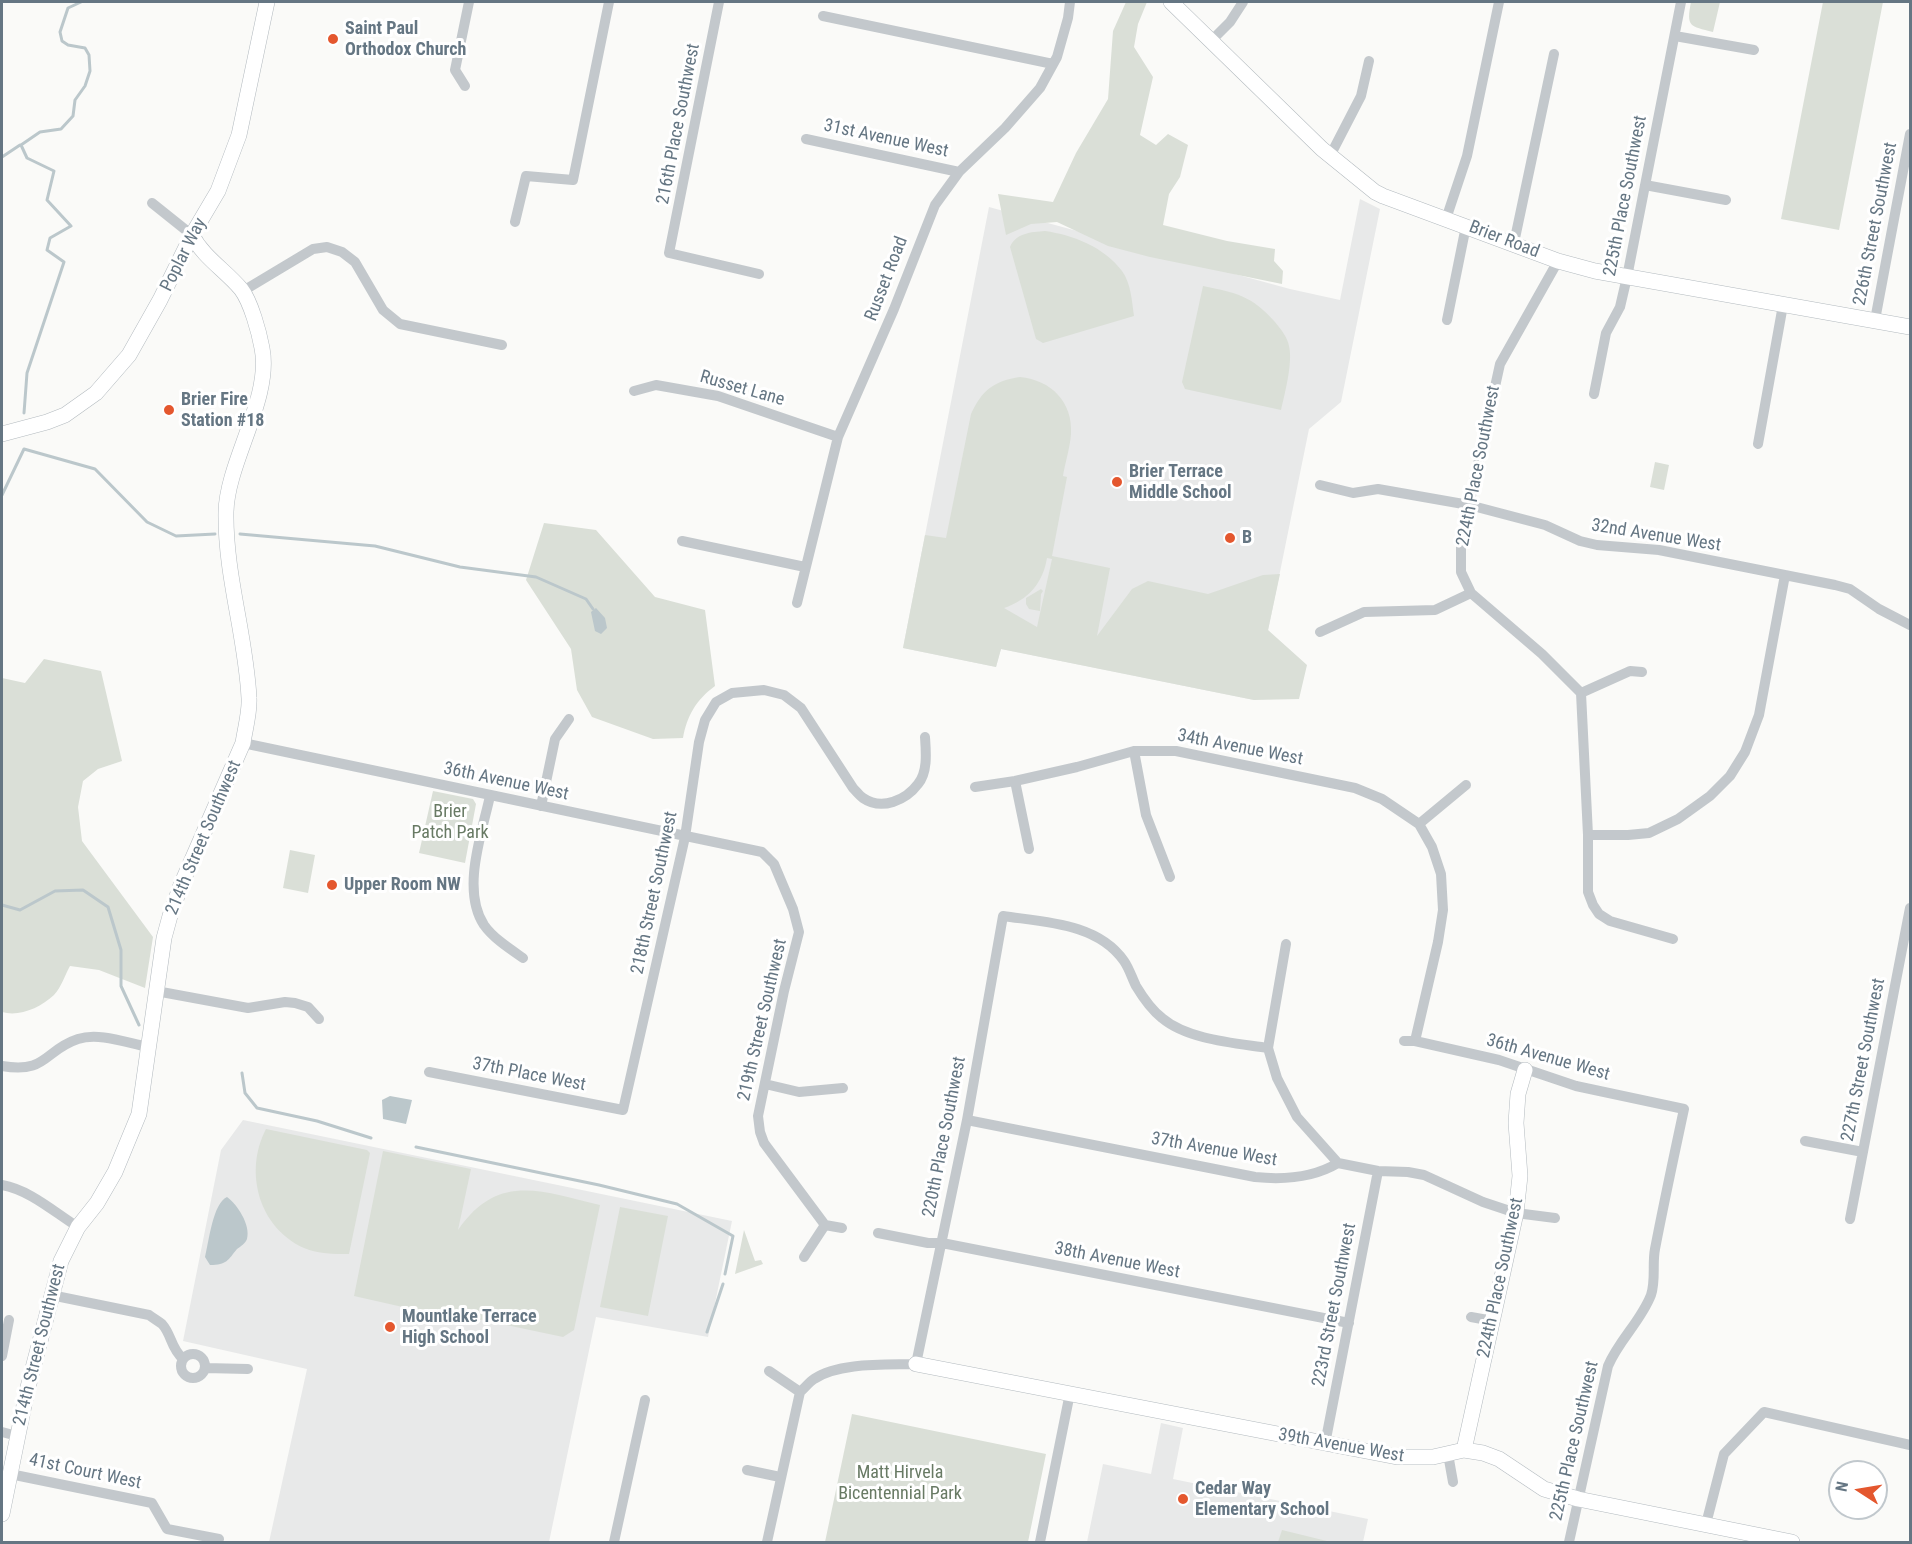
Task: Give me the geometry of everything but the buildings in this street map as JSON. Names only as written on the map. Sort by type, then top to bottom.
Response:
[{"type":"street","name":"Poplar Way","points":[[2,434],[65,415],[96,393],[129,355],[160,300],[192,235],[218,191],[239,135],[267,2]]},
{"type":"street","points":[[465,86],[455,70],[469,2]]},
{"type":"street","points":[[515,222],[526,176],[573,180],[609,2]]},
{"type":"street","name":"216th Place Southwest","points":[[719,2],[669,253],[759,274]]},
{"type":"street","name":"Russet Road","points":[[796,603],[838,437],[894,309],[934,205],[959,172],[1005,128],[1040,88],[1053,64],[1065,29],[1070,2]]},
{"type":"street","name":"Brier Road","points":[[1171,2],[1330,156],[1375,192],[1558,261],[1595,271],[1911,327]]},
{"type":"street","points":[[1211,41],[1230,22],[1243,2]]},
{"type":"street","points":[[1446,219],[1467,156],[1499,2]]},
{"type":"street","name":"225th Place Southwest","points":[[1594,394],[1606,333],[1620,307],[1627,277],[1682,2]]},
{"type":"street","points":[[823,16],[1053,64]]},
{"type":"street","points":[[1675,36],[1754,50]]},
{"type":"street","points":[[1514,243],[1554,54]]},
{"type":"street","points":[[1330,156],[1361,96],[1369,61]]},
{"type":"street","name":"226th Street Southwest","points":[[1875,320],[1911,134]]},
{"type":"street","name":"31st Avenue West","points":[[806,140],[959,172]]},
{"type":"street","points":[[1645,185],[1726,200]]},
{"type":"street","points":[[152,203],[192,235]]},
{"type":"street","points":[[1447,320],[1466,226]]},
{"type":"street","name":"214th Street Southwest","points":[[2,1514],[6,1475],[60,1261],[78,1227],[97,1203],[115,1172],[139,1114],[156,991],[170,916],[181,885],[243,743],[249,700],[228,548],[226,510],[231,485],[262,383],[263,351],[255,321],[243,291],[198,247],[192,235]]},
{"type":"street","points":[[243,291],[313,249],[327,247],[342,252],[355,262],[383,310],[400,324],[502,345]]},
{"type":"street","name":"224th Place Southwest","points":[[1558,261],[1500,364],[1461,547],[1461,572],[1471,593],[1542,654],[1581,693]]},
{"type":"street","points":[[1758,444],[1783,305]]},
{"type":"street","name":"Russet Lane","points":[[634,391],[656,385],[718,396],[838,437]]},
{"type":"street","name":"32nd Avenue West","points":[[1320,485],[1353,493],[1378,489],[1469,505],[1545,525],[1580,541],[1597,545],[1659,550],[1850,589],[1879,609],[1911,625]]},
{"type":"street","points":[[682,541],[806,567]]},
{"type":"street","points":[[1588,836],[1649,833],[1678,819],[1710,796],[1730,776],[1745,752],[1759,715],[1785,575]]},
{"type":"street","points":[[1320,632],[1364,612],[1435,610],[1471,593]]},
{"type":"street","points":[[1642,672],[1630,671],[1581,693],[1588,836],[1588,892],[1599,914],[1610,921],[1673,939]]},
{"type":"street","name":"218th Street Southwest","points":[[623,1110],[685,837],[699,742],[705,720],[716,702],[732,693],[764,690],[784,695],[801,708],[853,788],[863,798],[878,804],[898,802],[919,783],[926,759],[925,737]]},
{"type":"street","points":[[541,806],[555,739],[569,719]]},
{"type":"street","name":"36th Avenue West","points":[[243,743],[762,852]]},
{"type":"street","points":[[1134,751],[1146,815],[1170,877]]},
{"type":"street","name":"34th Avenue West","points":[[975,787],[1015,781],[1077,767],[1134,751],[1176,751],[1355,788],[1382,799],[1419,824]]},
{"type":"street","points":[[1015,781],[1029,849]]},
{"type":"street","points":[[1415,1041],[1438,942],[1443,909],[1441,873],[1432,847],[1419,824],[1466,785]]},
{"type":"street","points":[[490,796],[473,877],[475,902],[484,925],[506,946],[524,958]]},
{"type":"street","name":"219th Street Southwest","points":[[762,852],[774,864],[800,932],[784,991],[758,1116],[760,1132],[764,1143],[825,1226]]},
{"type":"street","name":"227th Street Southwest","points":[[1850,1219],[1911,908]]},
{"type":"street","name":"220th Place Southwest","points":[[916,1364],[967,1120],[1003,916],[1076,927],[1102,940],[1124,960],[1137,988],[1162,1018],[1202,1036],[1268,1048]]},
{"type":"street","points":[[1286,944],[1268,1048],[1277,1078],[1297,1117],[1338,1163],[1378,1171],[1424,1175],[1483,1202],[1516,1213],[1555,1218]]},
{"type":"street","points":[[156,991],[248,1008],[285,1002],[295,1003],[308,1007],[319,1019]]},
{"type":"street","points":[[2,1066],[15,1069],[30,1068],[78,1038],[93,1036],[148,1047]]},
{"type":"street","name":"36th Avenue West","points":[[1404,1041],[1415,1041],[1499,1060],[1576,1086],[1684,1109]]},
{"type":"street","name":"224th Place Southwest","points":[[1464,1450],[1516,1213],[1520,1176],[1516,1123],[1518,1094],[1525,1070]]},
{"type":"street","name":"37th Place West","points":[[429,1072],[623,1110]]},
{"type":"street","points":[[765,1084],[799,1092],[843,1088]]},
{"type":"street","name":"225th Place Southwest","points":[[1569,1542],[1608,1366],[1613,1353],[1645,1306],[1654,1282],[1654,1253],[1684,1109]]},
{"type":"street","name":"37th Avenue West","points":[[967,1120],[1255,1177],[1285,1178],[1309,1175],[1323,1172],[1338,1163]]},
{"type":"street","points":[[1805,1141],[1863,1152]]},
{"type":"street","name":"223rd Street Southwest","points":[[1325,1444],[1378,1171]]},
{"type":"street","points":[[2,1185],[13,1187],[33,1197],[78,1227]]},
{"type":"street","points":[[804,1257],[825,1226],[842,1228]]},
{"type":"street","name":"38th Avenue West","points":[[878,1233],[928,1243],[942,1243],[1349,1323]]},
{"type":"street","points":[[51,1295],[149,1315],[162,1324],[174,1351],[183,1359]]},
{"type":"street","points":[[1472,1317],[1492,1322]]},
{"type":"street","points":[[2,1356],[9,1320]]},
{"type":"street","points":[[189,1354],[197,1354],[203,1359],[205,1368],[200,1377],[189,1378],[181,1370],[183,1359],[189,1354]]},
{"type":"street","points":[[767,1542],[800,1392],[813,1379],[831,1371],[916,1364]]},
{"type":"street","name":"39th Avenue West","points":[[916,1364],[1398,1457],[1433,1457],[1464,1450],[1483,1453],[1499,1459],[1544,1489],[1578,1499],[1792,1542]]},
{"type":"street","points":[[205,1368],[248,1369]]},
{"type":"street","points":[[769,1371],[800,1392]]},
{"type":"street","points":[[1040,1542],[1070,1393]]},
{"type":"street","points":[[614,1542],[645,1400]]},
{"type":"street","points":[[1706,1524],[1724,1454],[1764,1412],[1911,1445]]},
{"type":"street","points":[[2,1432],[17,1436]]},
{"type":"street","points":[[1448,1454],[1453,1482]]},
{"type":"street","points":[[747,1470],[780,1478]]},
{"type":"street","name":"41st Court West","points":[[6,1475],[152,1503],[167,1529],[219,1539]]},
{"type":"shaded area","name":"Brier Terrace Middle School","points":[[1360,199],[1380,209],[1341,402],[1309,429],[1254,700],[1001,649],[996,667],[903,648],[989,207],[1290,289],[1340,300]]},
{"type":"shaded area","points":[[596,608],[605,618],[607,628],[601,634],[595,631],[591,612]]},
{"type":"shaded area","points":[[390,1096],[412,1100],[406,1124],[383,1119],[382,1100]]},
{"type":"shaded area","name":"Mountlake Terrace High School","points":[[243,1120],[732,1221],[708,1337],[596,1317],[549,1542],[269,1542],[307,1369],[183,1341],[221,1150]]},
{"type":"shaded area","points":[[227,1197],[242,1215],[247,1228],[247,1239],[226,1261],[210,1265],[205,1257],[212,1223],[218,1207]]},
{"type":"shaded area","name":"Cedar Way Elementary School","points":[[1161,1423],[1183,1428],[1173,1479],[1368,1519],[1363,1542],[1087,1542],[1103,1464],[1151,1474]]},
{"type":"green space","points":[[1126,2],[1147,2],[1138,24],[1134,47],[1153,77],[1140,135],[1156,145],[1168,134],[1188,145],[1180,177],[1169,194],[1163,225],[1227,241],[1275,249],[1274,261],[1283,271],[1282,284],[1108,246],[1057,222],[1031,224],[1006,235],[998,194],[1053,202],[1076,153],[1108,99],[1113,31]]},
{"type":"green space","points":[[1691,2],[1720,2],[1713,32],[1692,24],[1689,16]]},
{"type":"green space","points":[[1823,2],[1883,2],[1839,230],[1781,219]]},
{"type":"green space","points":[[1045,231],[1077,239],[1097,249],[1115,263],[1127,281],[1134,316],[1043,343],[1036,339],[1010,247],[1020,236]]},
{"type":"green space","points":[[1203,286],[1242,296],[1266,313],[1284,333],[1290,360],[1281,410],[1185,389],[1182,382]]},
{"type":"green space","points":[[1020,377],[1041,383],[1058,395],[1064,403],[1071,422],[1070,445],[1063,476],[1067,477],[1052,556],[1110,568],[1097,636],[1132,589],[1148,581],[1208,594],[1263,575],[1280,574],[1268,630],[1307,665],[1299,699],[1254,700],[1001,649],[996,667],[903,648],[925,535],[946,538],[971,414],[984,393],[990,388],[1003,381]],"holes":[[[1047,558],[1052,559],[1037,627],[1004,608],[1013,605],[1033,589],[1042,575]]]},
{"type":"green space","points":[[1655,462],[1669,465],[1664,490],[1650,487]]},
{"type":"green space","points":[[544,523],[596,530],[655,597],[705,610],[715,686],[693,709],[683,738],[653,739],[592,717],[577,690],[571,649],[526,580]]},
{"type":"green space","points":[[1041,589],[1043,591],[1040,611],[1029,609],[1026,598]]},
{"type":"green space","points":[[44,659],[101,671],[122,761],[98,769],[83,781],[78,807],[82,841],[153,937],[145,988],[99,970],[70,966],[59,989],[48,1000],[29,1010],[9,1013],[2,1012],[2,678],[25,683]]},
{"type":"green space","name":"Brier Patch Park","points":[[433,791],[473,799],[476,804],[465,863],[419,853]]},
{"type":"green space","points":[[290,850],[315,855],[308,893],[283,888]]},
{"type":"green space","points":[[266,1129],[367,1150],[370,1153],[349,1254],[320,1253],[304,1248],[288,1239],[266,1212],[259,1196],[256,1162],[259,1145]]},
{"type":"green space","points":[[383,1151],[471,1169],[458,1230],[473,1212],[489,1200],[505,1193],[522,1190],[540,1191],[600,1205],[574,1330],[563,1337],[440,1311],[438,1315],[354,1296]]},
{"type":"green space","points":[[620,1207],[668,1216],[648,1316],[600,1307]]},
{"type":"green space","points":[[744,1230],[755,1261],[761,1260],[763,1264],[735,1274]]},
{"type":"green space","name":"Matt Hirvela Bicentennial Park","points":[[852,1414],[1046,1454],[1028,1542],[825,1542]]},
{"type":"green space","points":[[1282,1530],[1331,1542],[1278,1542]]},
{"type":"waterway","points":[[24,413],[27,373],[64,262],[47,250],[50,238],[71,226],[47,200],[54,171],[27,158],[21,145],[40,132],[61,129],[73,116],[75,100],[85,86],[90,71],[89,55],[85,48],[68,45],[62,41],[60,32],[68,8],[81,2]]},
{"type":"waterway","points":[[2,157],[20,145]]},
{"type":"waterway","points":[[2,495],[24,449],[95,469],[147,522],[176,536],[215,534]]},
{"type":"waterway","points":[[240,534],[375,546],[460,567],[536,577],[586,599],[593,609]]},
{"type":"waterway","points":[[2,905],[20,910],[55,891],[83,890],[108,907],[121,950],[121,986],[139,1025]]},
{"type":"waterway","points":[[242,1073],[245,1093],[257,1108],[317,1121],[371,1138]]},
{"type":"waterway","points":[[416,1147],[599,1185],[677,1204],[733,1236],[725,1274]]},
{"type":"waterway","points":[[707,1332],[723,1284]]},
{"type":"place","name":"Saint Paul Orthodox Church","points":[[333,39]]},
{"type":"place","name":"Brier Fire Station #18","points":[[169,410]]},
{"type":"place","name":"Brier Terrace Middle School","points":[[1117,482]]},
{"type":"place","name":"B","points":[[1230,538]]},
{"type":"place","name":"Upper Room NW","points":[[332,885]]},
{"type":"place","name":"Mountlake Terrace High School","points":[[390,1327]]},
{"type":"place","name":"Cedar Way Elementary School","points":[[1183,1499]]}]
